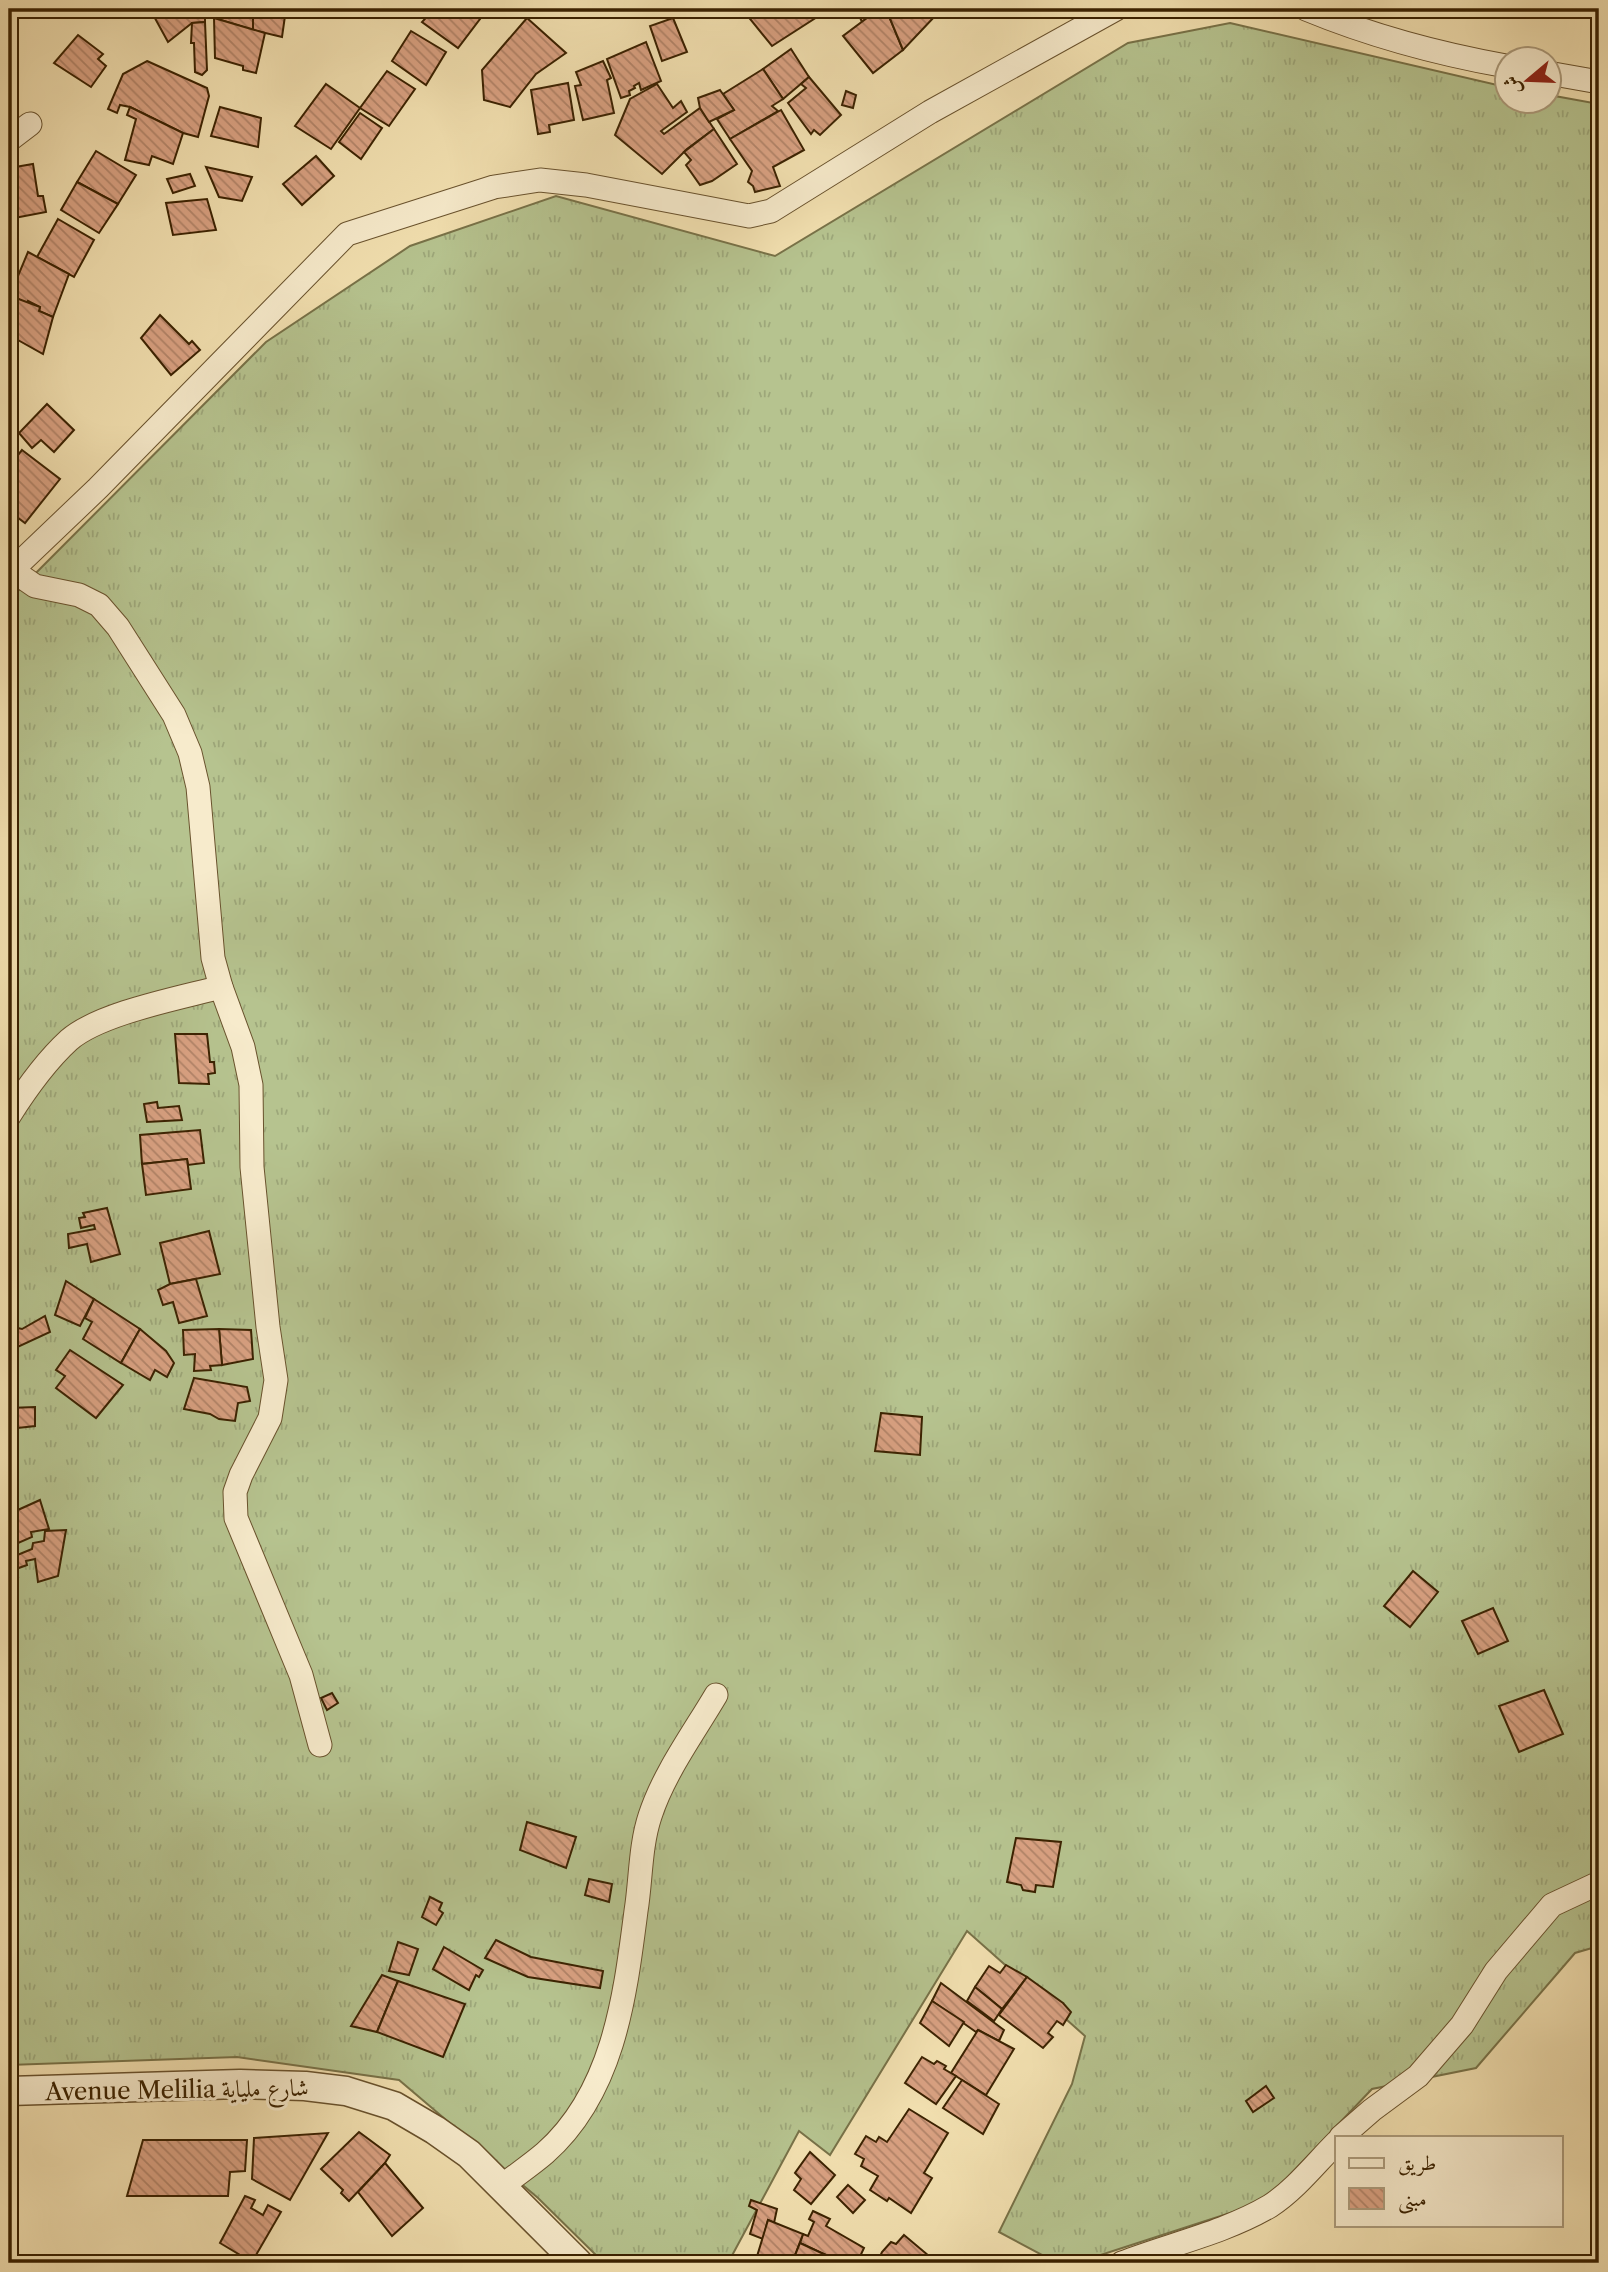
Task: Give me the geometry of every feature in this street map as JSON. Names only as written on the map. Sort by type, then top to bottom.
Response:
[{"type":"street","points":[[320,1745],[301,1675],[236,1518],[235,1492],[270,1418],[275,1380],[253,1167],[251,1085],[243,1047],[213,958],[208,928],[198,787],[190,753],[174,715],[118,627],[99,606],[79,595],[35,586],[10,571],[127,459],[347,234],[494,187],[540,180],[586,185],[748,216],[771,211],[930,111],[1116,9]]},
{"type":"street","points":[[1306,9],[1336,21],[1427,48],[1492,63]]},
{"type":"street","points":[[1562,75],[1599,82]]},
{"type":"street","points":[[9,141],[30,124]]},
{"type":"street","points":[[9,1116],[50,1059],[71,1038],[97,1024],[137,1009],[221,988]]},
{"type":"street","points":[[502,2186],[546,2152],[570,2125],[593,2091],[614,2041],[625,1995],[649,1819],[667,1778],[716,1695]]},
{"type":"street","points":[[1342,2136],[1418,2076],[1462,2025],[1496,1971],[1552,1905],[1599,1883]]},
{"type":"street","name":"Avenue Melilia شارع ملياية","points":[[9,2091],[240,2084],[346,2091],[394,2106],[469,2154],[578,2263]]},
{"type":"street","points":[[1122,2263],[1235,2224],[1272,2204],[1335,2144]]},
{"type":"green space","points":[[1230,23],[1492,84],[1492,116],[1562,116],[1562,97],[1599,104],[1599,1946],[1575,1953],[1476,2068],[1372,2089],[1264,2202],[1076,2263],[1057,2263],[999,2232],[1072,2084],[1085,2036],[967,1931],[830,2155],[799,2131],[728,2263],[604,2263],[538,2198],[399,2080],[237,2057],[9,2065],[9,600],[266,342],[410,246],[556,196],[775,256],[1128,43]]},
{"type":"building","points":[[205,9],[205,22],[192,23],[168,42],[151,11]]},
{"type":"building","points":[[214,9],[258,9],[258,17],[253,17],[253,30],[214,18]]},
{"type":"building","points":[[263,9],[286,9],[282,37],[253,30],[253,17],[261,18]]},
{"type":"building","points":[[434,9],[486,11],[458,48],[422,22]]},
{"type":"building","points":[[742,9],[810,9],[817,17],[772,46]]},
{"type":"building","points":[[856,9],[879,9],[862,22]]},
{"type":"building","points":[[879,9],[886,9],[903,50],[873,73],[843,36]]},
{"type":"building","points":[[886,9],[926,9],[935,16],[903,50]]},
{"type":"building","points":[[214,18],[265,33],[256,73],[243,70],[243,66],[215,58]]},
{"type":"building","points":[[527,18],[566,53],[536,74],[510,107],[484,100],[482,70]]},
{"type":"building","points":[[673,18],[687,52],[662,61],[650,26]]},
{"type":"building","points":[[205,22],[207,70],[202,75],[195,72],[194,43],[191,43],[192,23]]},
{"type":"building","points":[[411,31],[446,52],[426,85],[392,61]]},
{"type":"building","points":[[78,35],[103,54],[98,59],[106,66],[91,87],[54,63]]},
{"type":"building","points":[[646,42],[661,81],[641,90],[639,83],[629,91],[630,95],[621,98],[607,59]]},
{"type":"building","points":[[791,49],[809,77],[783,99],[763,69]]},
{"type":"building","points":[[147,61],[207,88],[209,96],[198,137],[183,133],[130,107],[120,105],[117,113],[108,109],[123,74]]},
{"type":"building","points":[[603,61],[611,78],[607,80],[614,113],[583,120],[575,86],[581,85],[576,72]]},
{"type":"building","points":[[763,69],[783,99],[772,106],[778,111],[730,139],[717,119],[734,110],[723,94]]},
{"type":"building","points":[[387,71],[415,89],[389,126],[360,108]]},
{"type":"building","points":[[809,77],[841,115],[820,135],[814,130],[811,134],[788,103],[806,88],[801,84]]},
{"type":"building","points":[[568,83],[574,120],[549,125],[550,132],[538,134],[531,90]]},
{"type":"building","points":[[326,84],[360,108],[331,149],[295,126]]},
{"type":"building","points":[[657,84],[673,108],[681,101],[687,112],[661,131],[664,134],[700,108],[714,129],[687,149],[662,174],[615,135],[630,99]]},
{"type":"building","points":[[720,90],[734,110],[709,122],[700,108],[698,98]]},
{"type":"building","points":[[846,91],[856,95],[853,108],[842,105]]},
{"type":"building","points":[[130,107],[183,133],[173,164],[152,156],[149,165],[125,160],[136,119],[127,115]]},
{"type":"building","points":[[220,107],[261,118],[258,147],[211,136]]},
{"type":"building","points":[[781,110],[804,150],[773,167],[780,186],[755,192],[748,182],[752,171],[730,139]]},
{"type":"building","points":[[360,113],[382,128],[361,159],[339,142]]},
{"type":"building","points":[[714,129],[737,164],[712,181],[700,185],[686,165],[691,160],[684,152]]},
{"type":"building","points":[[96,151],[136,175],[118,204],[77,182]]},
{"type":"building","points":[[316,156],[334,176],[302,205],[283,184]]},
{"type":"building","points":[[33,164],[38,196],[43,196],[46,212],[9,219],[9,168]]},
{"type":"building","points":[[206,167],[252,177],[242,201],[219,197]]},
{"type":"building","points":[[190,174],[195,186],[173,193],[167,179]]},
{"type":"building","points":[[77,182],[118,204],[99,233],[61,210]]},
{"type":"building","points":[[207,199],[216,230],[173,235],[166,203]]},
{"type":"building","points":[[58,219],[94,240],[74,277],[37,257]]},
{"type":"building","points":[[28,252],[69,274],[53,317],[39,311],[40,307],[10,295]]},
{"type":"building","points":[[16,298],[40,307],[39,311],[53,317],[43,354],[9,335],[9,319]]},
{"type":"building","points":[[160,315],[189,344],[192,341],[200,350],[171,375],[141,338]]},
{"type":"building","points":[[47,404],[74,430],[54,452],[41,440],[32,448],[19,433]]},
{"type":"building","points":[[22,450],[60,479],[25,523],[9,511],[9,466]]},
{"type":"building","points":[[175,1034],[207,1034],[210,1062],[214,1062],[215,1073],[208,1074],[209,1084],[179,1083]]},
{"type":"building","points":[[157,1102],[158,1108],[179,1106],[182,1120],[147,1122],[144,1104]]},
{"type":"building","points":[[200,1130],[204,1163],[188,1165],[187,1159],[142,1164],[140,1135]]},
{"type":"building","points":[[187,1159],[191,1189],[146,1195],[142,1164]]},
{"type":"building","points":[[107,1208],[120,1254],[91,1262],[87,1244],[69,1248],[68,1234],[95,1229],[94,1225],[81,1228],[79,1218],[85,1217],[83,1213]]},
{"type":"building","points":[[209,1231],[220,1274],[170,1284],[160,1243]]},
{"type":"building","points":[[196,1279],[207,1316],[179,1323],[173,1302],[163,1305],[158,1290],[170,1284]]},
{"type":"building","points":[[66,1281],[94,1299],[80,1326],[55,1315]]},
{"type":"building","points":[[94,1299],[140,1329],[121,1363],[83,1339],[92,1322],[85,1318]]},
{"type":"building","points":[[45,1316],[50,1332],[9,1351],[9,1326],[22,1329]]},
{"type":"building","points":[[140,1329],[166,1351],[174,1363],[167,1377],[155,1370],[150,1380],[121,1363]]},
{"type":"building","points":[[219,1329],[251,1330],[253,1359],[222,1365]]},
{"type":"building","points":[[219,1329],[222,1365],[210,1366],[211,1370],[194,1371],[195,1354],[184,1355],[183,1330]]},
{"type":"building","points":[[70,1350],[123,1385],[96,1418],[56,1388],[65,1376],[56,1370]]},
{"type":"building","points":[[194,1378],[247,1387],[250,1401],[238,1403],[235,1421],[184,1409]]},
{"type":"building","points":[[35,1407],[35,1426],[9,1429],[9,1408]]},
{"type":"building","points":[[881,1413],[922,1417],[920,1455],[875,1451]]},
{"type":"building","points":[[40,1500],[49,1529],[31,1532],[32,1537],[9,1547],[9,1514]]},
{"type":"building","points":[[66,1530],[58,1576],[38,1582],[35,1559],[26,1561],[27,1565],[16,1569],[18,1577],[9,1579],[9,1552],[15,1550],[15,1556],[32,1549],[33,1543],[44,1541],[45,1531]]},
{"type":"building","points":[[1413,1571],[1438,1592],[1410,1627],[1384,1606]]},
{"type":"building","points":[[1493,1608],[1508,1641],[1478,1654],[1462,1621]]},
{"type":"building","points":[[1544,1690],[1563,1734],[1519,1752],[1499,1706]]},
{"type":"building","points":[[332,1693],[338,1703],[327,1710],[321,1698]]},
{"type":"building","points":[[527,1822],[576,1837],[566,1868],[520,1850]]},
{"type":"building","points":[[1016,1838],[1061,1842],[1053,1887],[1036,1885],[1035,1892],[1023,1890],[1021,1885],[1007,1882]]},
{"type":"building","points":[[589,1879],[612,1884],[609,1902],[585,1895]]},
{"type":"building","points":[[430,1897],[442,1903],[439,1910],[443,1913],[436,1925],[422,1917]]},
{"type":"building","points":[[496,1940],[531,1957],[603,1971],[600,1988],[528,1977],[485,1958]]},
{"type":"building","points":[[398,1942],[418,1949],[409,1975],[389,1971]]},
{"type":"building","points":[[444,1947],[483,1970],[479,1977],[476,1975],[469,1990],[433,1969]]},
{"type":"building","points":[[1006,1965],[1027,1977],[1002,2009],[975,1987],[989,1966],[1000,1973]]},
{"type":"building","points":[[382,1975],[398,1981],[377,2032],[351,2026]]},
{"type":"building","points":[[1027,1977],[1071,2012],[1063,2025],[1057,2021],[1048,2033],[1053,2037],[1043,2048],[999,2015]]},
{"type":"building","points":[[398,1981],[465,2004],[443,2057],[377,2032]]},
{"type":"building","points":[[941,1983],[1004,2030],[999,2041],[978,2030],[976,2032],[932,2001]]},
{"type":"building","points":[[975,1987],[1002,2009],[994,2021],[967,2001]]},
{"type":"building","points":[[932,2001],[964,2022],[949,2046],[920,2023]]},
{"type":"building","points":[[978,2030],[1014,2049],[986,2095],[951,2073]]},
{"type":"building","points":[[922,2057],[934,2064],[937,2061],[946,2066],[944,2069],[956,2076],[936,2104],[905,2083]]},
{"type":"building","points":[[962,2080],[999,2104],[983,2134],[943,2108]]},
{"type":"building","points":[[1266,2086],[1274,2098],[1253,2112],[1246,2101]]},
{"type":"building","points":[[909,2109],[948,2133],[924,2173],[932,2178],[911,2213],[889,2198],[887,2201],[870,2190],[878,2176],[861,2166],[864,2159],[855,2154],[866,2136],[876,2142],[879,2137],[887,2142]]},
{"type":"building","points":[[359,2132],[390,2155],[349,2201],[341,2193],[343,2190],[321,2169]]},
{"type":"building","points":[[328,2133],[290,2200],[252,2179],[254,2138]]},
{"type":"building","points":[[143,2140],[247,2140],[245,2171],[230,2172],[228,2196],[127,2196]]},
{"type":"building","points":[[810,2152],[835,2175],[811,2204],[794,2190],[801,2179],[795,2173]]},
{"type":"building","points":[[385,2163],[423,2208],[392,2236],[358,2192]]},
{"type":"building","points":[[848,2185],[865,2200],[853,2213],[837,2197]]},
{"type":"building","points":[[245,2196],[255,2200],[251,2208],[263,2215],[268,2205],[281,2212],[252,2262],[220,2243]]},
{"type":"building","points":[[751,2200],[777,2209],[774,2223],[768,2220],[763,2239],[750,2234],[757,2210],[749,2206]]},
{"type":"building","points":[[813,2211],[830,2219],[826,2226],[864,2248],[857,2263],[843,2263],[800,2243],[803,2234],[808,2236],[814,2222],[809,2219]]},
{"type":"building","points":[[768,2220],[803,2234],[792,2263],[755,2263]]},
{"type":"building","points":[[904,2235],[929,2256],[926,2263],[877,2263],[891,2242],[896,2244]]},
{"type":"building","points":[[800,2243],[843,2263],[792,2263]]}]
